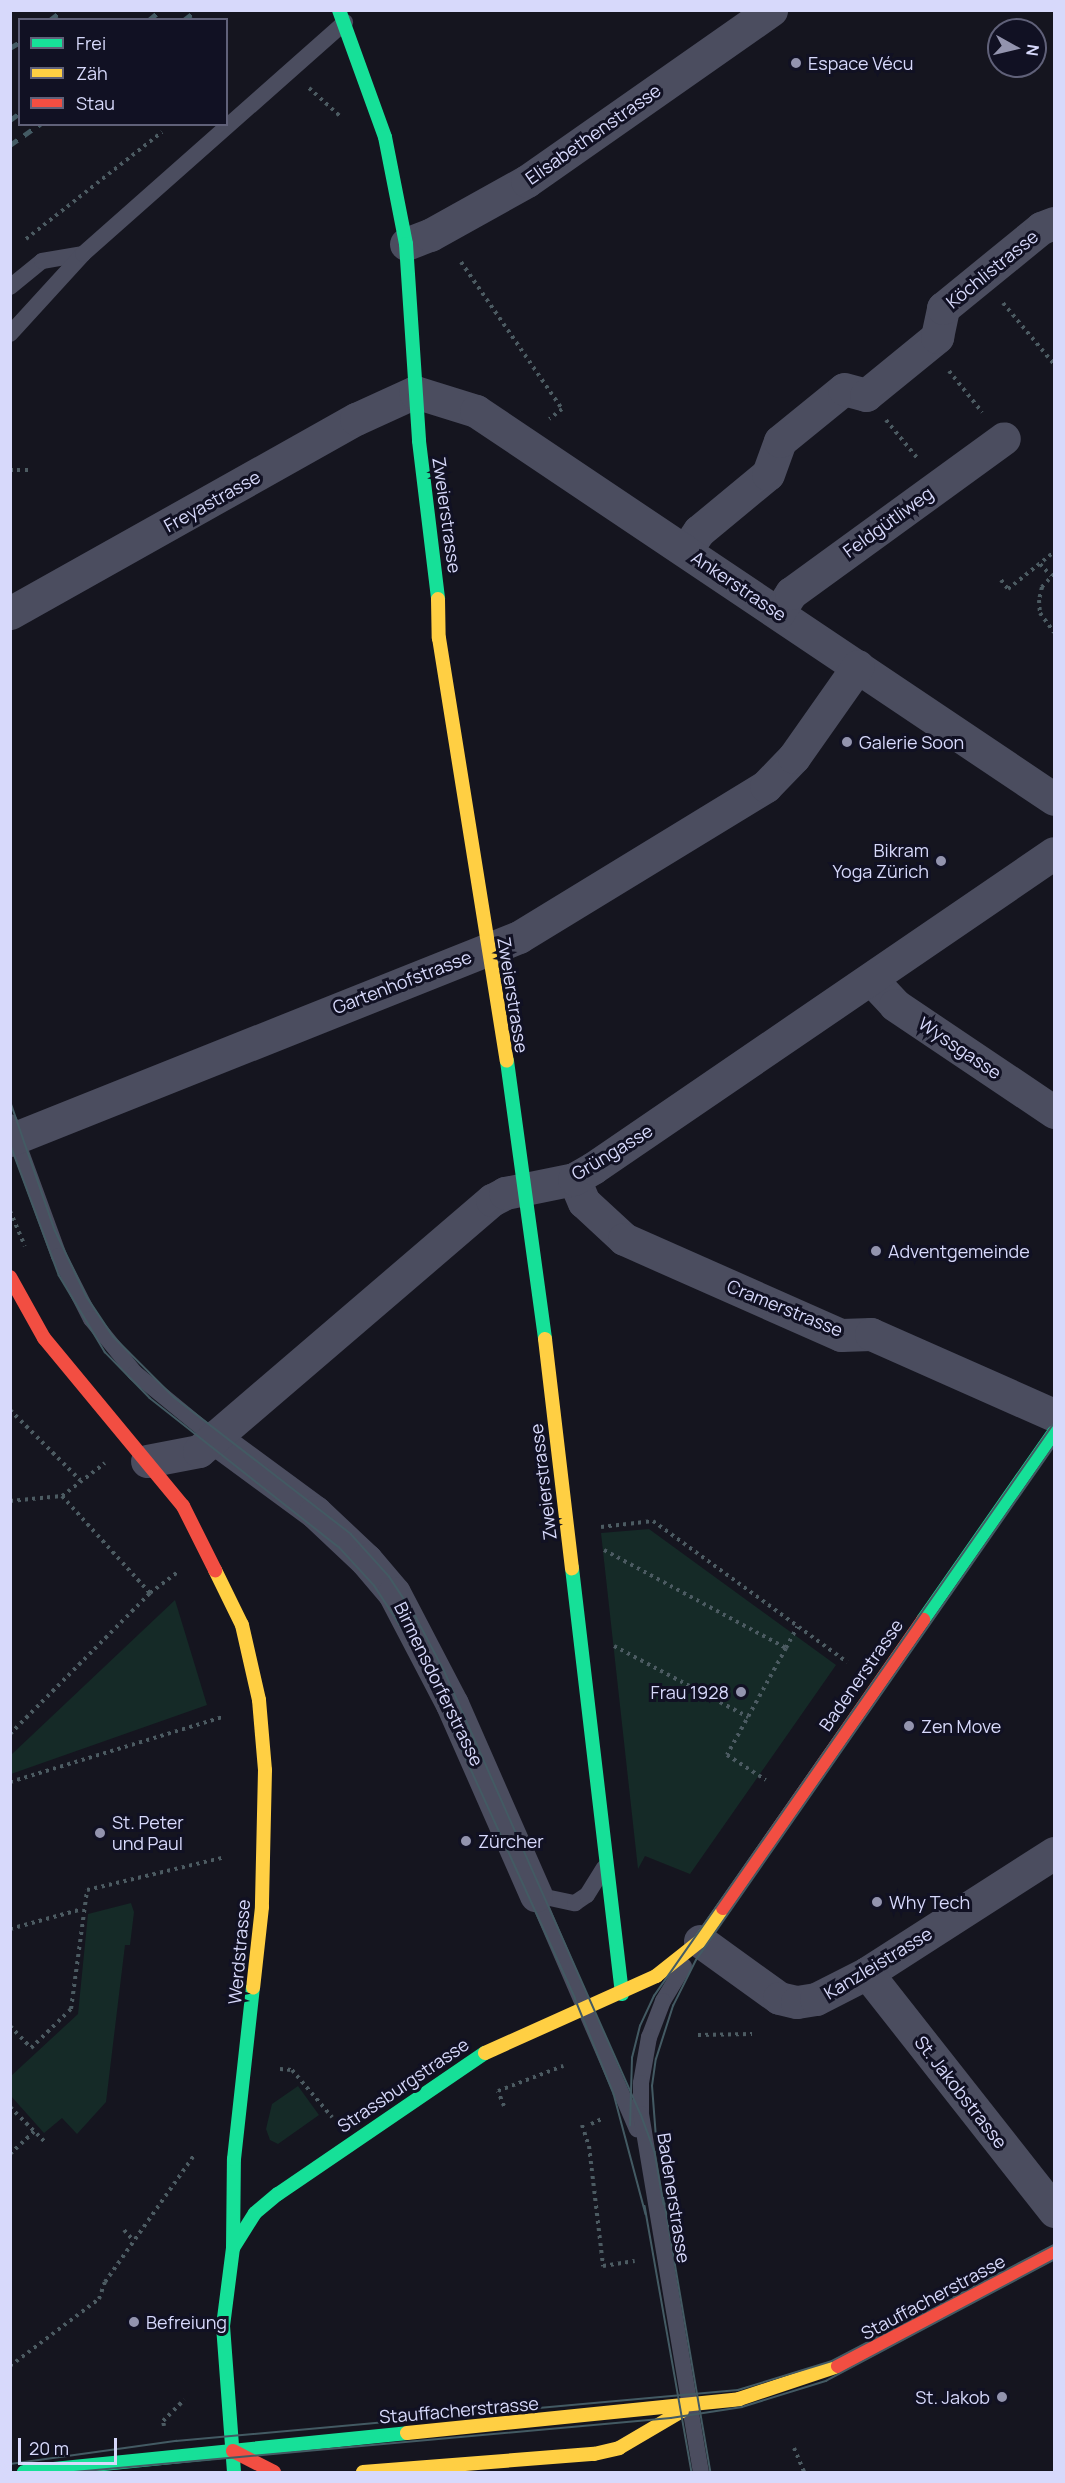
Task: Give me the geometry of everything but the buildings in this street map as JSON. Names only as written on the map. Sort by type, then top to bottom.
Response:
[{"type":"street","name":"Zweierstrasse","points":[[342,16],[385,137],[406,244],[415,392],[438,585],[440,638],[487,949],[527,1188],[622,1994]]},
{"type":"street","name":"Elisabethenstrasse","points":[[406,244],[430,235],[527,181],[759,19]]},
{"type":"street","name":"Köchlistrasse","points":[[686,550],[699,531],[768,474],[780,441],[844,388],[866,395],[937,337],[943,308],[1041,228],[1054,223]]},
{"type":"street","name":"Ankerstrasse","points":[[415,392],[476,411],[1054,799]]},
{"type":"street","name":"Freyastrasse","points":[[10,613],[357,419],[415,392]]},
{"type":"street","name":"Feldgütliweg","points":[[778,613],[791,593],[1004,438]]},
{"type":"street","name":"Gartenhofstrasse","points":[[12,1133],[519,937],[698,830],[781,772],[858,666]]},
{"type":"street","name":"Grüngasse","points":[[147,1461],[199,1451],[492,1200],[527,1188],[574,1179],[1054,853]]},
{"type":"street","name":"Wyssgasse","points":[[871,979],[895,1005],[1054,1112]]},
{"type":"street","name":"Cramerstrasse","points":[[574,1179],[584,1202],[624,1239],[841,1335],[871,1334],[1054,1415]]},
{"type":"street","points":[[10,1277],[44,1338],[147,1461]]},
{"type":"street","name":"Badenerstrasse","points":[[622,1994],[656,1976],[700,1941],[1054,1432]]},
{"type":"street","name":"Birmensdorferstrasse","points":[[213,1437],[315,1512],[366,1560],[394,1593],[453,1704],[536,1895]]},
{"type":"street","name":"Werdstrasse","points":[[147,1461],[183,1506],[242,1625],[259,1700],[265,1770],[262,1907],[234,2159],[233,2248],[223,2326],[234,2472]]},
{"type":"street","name":"Kanzleistrasse","points":[[700,1941],[779,1998],[797,2002],[816,1999],[867,1973],[1054,1853]]},
{"type":"street","name":"St. Jakobstrasse","points":[[867,1973],[1054,2211]]},
{"type":"street","name":"Strassburgstrasse","points":[[233,2248],[255,2213],[278,2194],[461,2065],[526,2032],[622,1994]]},
{"type":"street","name":"Stauffacherstrasse","points":[[24,2472],[689,2407],[759,2394],[816,2376],[1054,2252]]},
{"type":"street","name":"Stauffacherstrasse","points":[[363,2472],[594,2454],[619,2448],[689,2407]]},
{"type":"street","points":[[232,2451],[274,2472]]},
{"type":"lane","points":[[228,121],[342,16]]},
{"type":"lane","points":[[10,334],[83,254],[222,126]]},
{"type":"lane","points":[[10,287],[42,261],[83,254]]},
{"type":"lane","name":"Birmensdorferstrasse","points":[[12,1133],[59,1256],[91,1319],[135,1373],[213,1437]]},
{"type":"lane","points":[[536,1895],[575,1903],[587,1895],[606,1862]]},
{"type":"lane","name":"Birmensdorferstrasse","points":[[536,1895],[645,2150]]},
{"type":"lane","name":"Badenerstrasse","points":[[700,1941],[663,2001],[649,2037],[641,2083],[645,2150],[701,2472]]},
{"type":"path","points":[[16,246],[162,132]]},
{"type":"path","points":[[461,262],[562,409],[540,425]]},
{"type":"path","points":[[1002,300],[1054,364]]},
{"type":"path","points":[[943,364],[1004,438]]},
{"type":"path","points":[[881,414],[939,484]]},
{"type":"path","points":[[10,470],[30,470]]},
{"type":"path","points":[[1001,580],[1008,589],[1054,552]]},
{"type":"path","points":[[1040,564],[1053,575],[1039,600],[1040,614],[1054,632]]},
{"type":"path","points":[[10,1410],[80,1480]]},
{"type":"path","points":[[10,1501],[62,1496],[80,1480],[106,1463]]},
{"type":"path","points":[[62,1496],[150,1593]]},
{"type":"path","points":[[594,1528],[653,1521],[848,1662]]},
{"type":"path","points":[[596,1546],[786,1648]]},
{"type":"path","points":[[10,1734],[150,1593],[178,1571]]},
{"type":"path","points":[[766,1780],[728,1755],[797,1627]]},
{"type":"path","points":[[607,1643],[748,1718]]},
{"type":"path","points":[[10,1782],[222,1717]]},
{"type":"path","points":[[10,2026],[31,2048],[71,2009],[82,1909],[87,1890],[225,1857]]},
{"type":"path","points":[[10,1929],[82,1909]]},
{"type":"path","points":[[698,2035],[752,2034]]},
{"type":"path","points":[[504,2106],[498,2091],[563,2066]]},
{"type":"path","points":[[280,2069],[292,2070],[332,2118]]},
{"type":"path","points":[[10,2107],[45,2142]]},
{"type":"path","points":[[591,2124],[604,2118]]},
{"type":"path","points":[[582,2125],[589,2146],[603,2266],[634,2261]]},
{"type":"path","points":[[10,2154],[34,2132]]},
{"type":"path","points":[[10,2366],[99,2299],[105,2282],[195,2154]]},
{"type":"path","points":[[124,2230],[135,2241]]},
{"type":"path","points":[[164,2430],[163,2421],[184,2400]]},
{"type":"path","points":[[794,2448],[804,2472]]},
{"type":"green space","points":[[649,1529],[836,1665],[690,1874],[645,1856],[638,1869],[601,1533]]},
{"type":"green space","points":[[175,1600],[207,1705],[11,1774],[11,1755]]},
{"type":"green space","points":[[131,1903],[134,1912],[130,1945],[125,1945],[106,2102],[77,2134],[62,2118],[44,2133],[11,2096],[11,2076],[78,2014],[88,1914]]},
{"type":"green space","points":[[298,2086],[319,2115],[278,2144],[270,2140],[266,2129],[272,2104]]},
{"type":"tram line","points":[[10,1100],[55,1230],[87,1297],[113,1336],[174,1397],[351,1534],[389,1576],[416,1617],[444,1670],[641,2114],[655,2152],[664,2204]]},
{"type":"tram line","points":[[10,1143],[59,1275],[105,1352],[150,1398],[339,1547],[374,1585],[404,1631],[429,1677],[575,1998],[614,2094],[646,2214]]},
{"type":"tram line","points":[[630,2126],[632,2058],[640,2026],[654,1996],[1054,1423]]},
{"type":"tram line","points":[[656,2138],[652,2086],[656,2059],[673,2006],[696,1960],[1054,1446]]},
{"type":"tram line","points":[[664,2198],[711,2472]]},
{"type":"tram line","points":[[645,2206],[692,2472]]},
{"type":"tram line","points":[[10,2464],[176,2441],[738,2390],[832,2361],[1054,2245]]},
{"type":"tram line","points":[[74,2472],[671,2418],[742,2407],[826,2381],[1054,2260]]},
{"type":"railway","points":[[53,18],[63,10]]},
{"type":"railway","points":[[151,18],[161,10]]},
{"type":"railway","points":[[187,18],[197,10]]},
{"type":"railway","points":[[10,48],[18,43]]},
{"type":"railway","points":[[10,120],[18,114]]},
{"type":"railway","points":[[10,145],[37,126]]},
{"type":"traffic: fast","points":[[339,10],[385,137],[406,244],[419,441],[438,599]]},
{"type":"traffic: fast","points":[[507,1061],[545,1339]]},
{"type":"traffic: fast","points":[[923,1620],[1054,1432]]},
{"type":"traffic: fast","points":[[572,1568],[622,1994]]},
{"type":"traffic: fast","points":[[234,2472],[223,2326],[233,2248],[234,2159],[253,1988]]},
{"type":"traffic: fast","points":[[233,2248],[255,2213],[278,2194],[485,2053]]},
{"type":"traffic: fast","points":[[24,2472],[407,2433]]},
{"type":"traffic: slow","points":[[438,599],[439,638],[507,1061]]},
{"type":"traffic: slow","points":[[545,1339],[572,1568]]},
{"type":"traffic: slow","points":[[215,1570],[242,1625],[259,1700],[265,1770],[262,1907],[253,1988]]},
{"type":"traffic: slow","points":[[485,2053],[656,1976],[700,1941],[723,1908]]},
{"type":"traffic: slow","points":[[407,2433],[739,2399],[838,2366]]},
{"type":"traffic: slow","points":[[363,2472],[594,2454],[619,2448],[682,2411]]},
{"type":"traffic: jam","points":[[10,1277],[44,1338],[183,1506],[215,1570]]},
{"type":"traffic: jam","points":[[723,1908],[923,1620]]},
{"type":"traffic: jam","points":[[838,2366],[1054,2252]]},
{"type":"traffic: jam","points":[[233,2451],[274,2472]]},
{"type":"place","name":"Espace Vécu","points":[[796,63]]},
{"type":"place","name":"Galerie Soon","points":[[847,742]]},
{"type":"place","name":"Bikram Yoga Zürich","points":[[941,861]]},
{"type":"place","name":"Adventgemeinde","points":[[876,1251]]},
{"type":"place","name":"Frau 1928","points":[[741,1692]]},
{"type":"place","name":"Zen Move","points":[[909,1726]]},
{"type":"place","name":"St. Peter und Paul","points":[[100,1833]]},
{"type":"place","name":"Zürcher","points":[[466,1841]]},
{"type":"place","name":"Why Tech","points":[[877,1902]]},
{"type":"place","name":"Befreiung","points":[[134,2322]]},
{"type":"place","name":"St. Jakob","points":[[1002,2397]]}]
